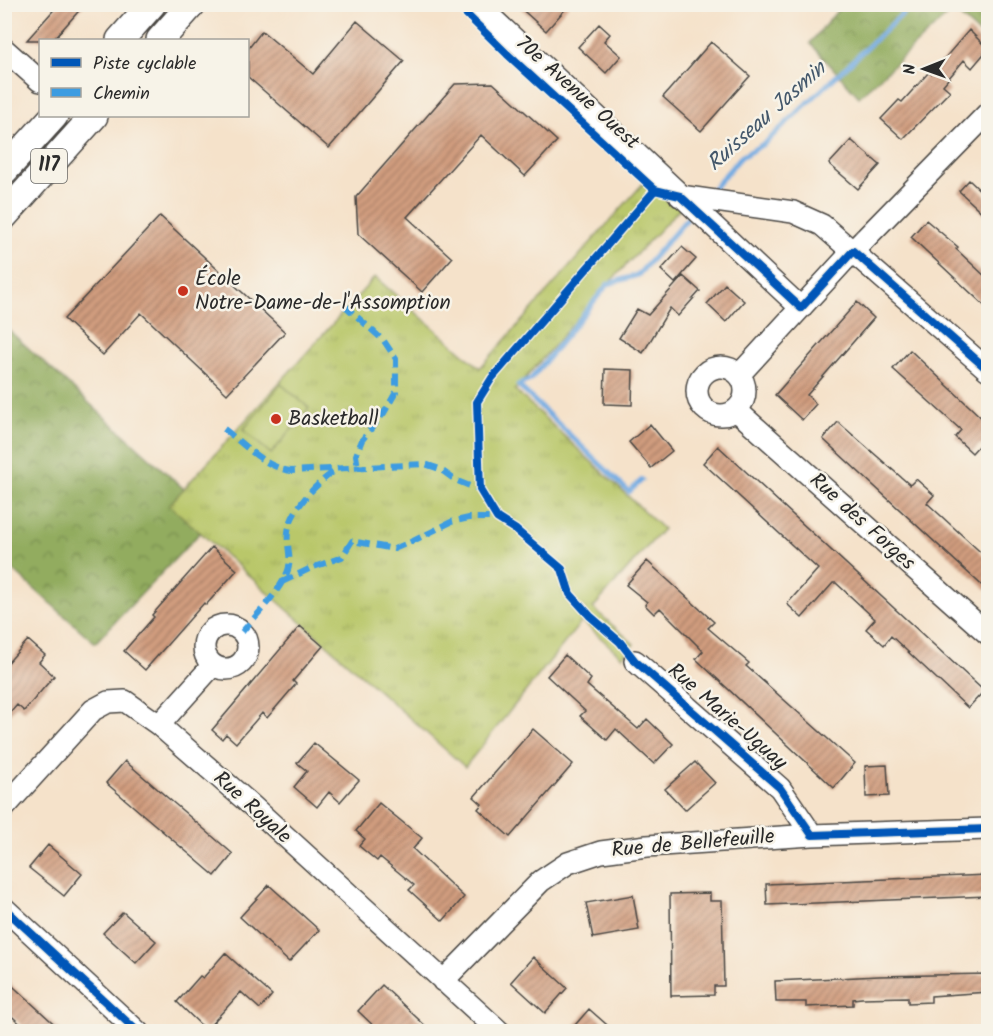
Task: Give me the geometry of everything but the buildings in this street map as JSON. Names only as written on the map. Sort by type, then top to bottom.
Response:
[{"type":"main road","points":[[121,39],[152,4]]},
{"type":"main road","points":[[161,39],[192,4]]},
{"type":"main road","name":"117","points":[[4,171],[53,117]]},
{"type":"main road","name":"117","points":[[4,216],[93,117]]},
{"type":"street","name":"70e Avenue Ouest","points":[[477,4],[801,308]]},
{"type":"street","points":[[4,49],[39,80]]},
{"type":"street","points":[[739,375],[853,251],[988,113]]},
{"type":"street","points":[[680,196],[793,212],[822,225],[988,370]]},
{"type":"street","points":[[715,368],[724,368],[739,375],[745,388],[745,396],[736,410],[722,415],[709,412],[700,401],[698,393],[702,378],[715,368]]},
{"type":"street","name":"Rue des Forges","points":[[736,410],[988,634]]},
{"type":"street","name":"Rue Marie-Uguay","points":[[635,661],[780,788],[812,834]]},
{"type":"street","points":[[159,725],[213,665]]},
{"type":"street","name":"Rue Royale","points":[[4,808],[93,710],[108,702],[125,701],[159,725],[250,804],[500,1032]]},
{"type":"street","name":"Rue de Bellefeuille","points":[[443,981],[541,881],[568,863],[601,852],[647,846],[812,834],[988,829]]},
{"type":"street","points":[[4,908],[138,1032]]},
{"type":"green space","points":[[843,4],[988,5],[988,42],[953,10],[859,97],[810,43]]},
{"type":"green space","points":[[654,171],[687,201],[608,284],[515,390],[663,529],[593,608],[634,644],[622,657],[582,621],[465,767],[169,505],[375,277],[480,368]]},
{"type":"green space","points":[[4,326],[215,517],[95,643],[5,563]]},
{"type":"green space","name":"Basketball","points":[[281,384],[309,408],[271,454],[243,430]]},
{"type":"waterway","name":"Ruisseau Jasmin","points":[[709,193],[741,157],[765,143],[913,4]]},
{"type":"waterway","name":"Ruisseau Jasmin","points":[[642,480],[629,492],[518,385],[531,379],[608,284],[638,275],[693,212]]},
{"type":"marked path","points":[[344,305],[384,341],[396,359],[396,392],[384,413],[362,440],[356,455],[358,468]]},
{"type":"marked path","points":[[224,429],[263,460],[281,469],[291,471],[425,464],[440,469],[455,480],[480,490]]},
{"type":"marked path","points":[[242,632],[272,597],[287,573],[289,568],[288,532],[294,514],[314,488],[338,469]]},
{"type":"marked path","points":[[282,582],[342,557],[352,541],[394,549],[451,522],[469,518],[497,518]]},
{"type":"cycle path","points":[[456,4],[655,190],[680,196],[801,308],[853,251],[988,370]]},
{"type":"cycle path","points":[[655,190],[492,378],[477,402],[480,490],[497,518],[516,530],[562,569],[570,594],[590,616],[620,642],[635,661],[780,788],[812,835],[988,829]]},
{"type":"cycle path","points":[[4,908],[138,1032]]},
{"type":"place","name":"École Notre-Dame-de-l'Assomption","points":[[183,291]]},
{"type":"place","name":"Basketball","points":[[276,419]]}]
